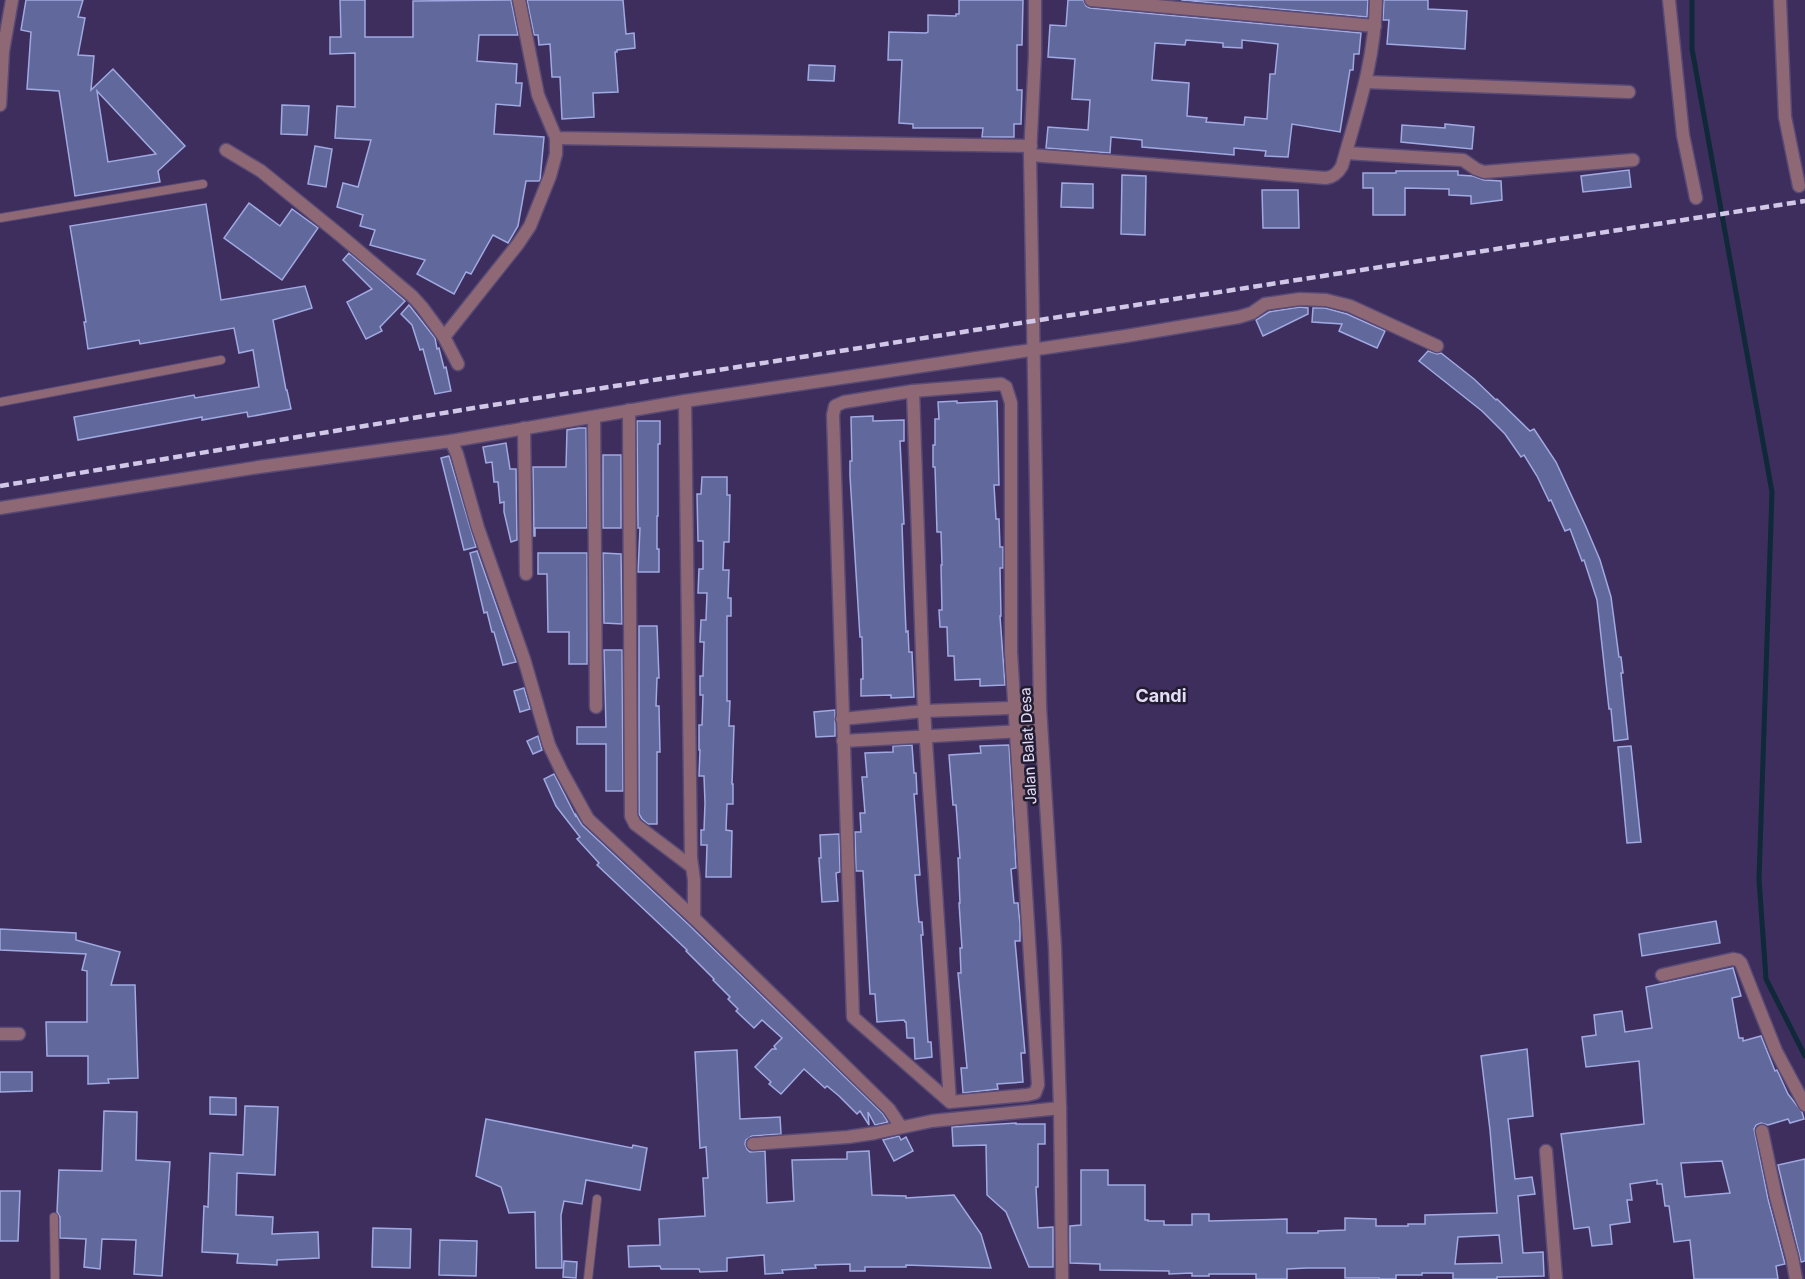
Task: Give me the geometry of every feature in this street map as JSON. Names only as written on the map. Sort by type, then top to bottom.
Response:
[{"type":"street","points":[[0,105],[3,51],[12,0]]},
{"type":"street","points":[[445,336],[530,226],[550,176],[556,154],[556,138],[538,95],[519,0]]},
{"type":"street","name":"Jalan Balat Desa","points":[[1035,0],[1031,212],[1040,706],[1055,947],[1062,1279]]},
{"type":"street","points":[[1091,0],[1375,26]]},
{"type":"street","points":[[556,138],[1031,150],[1332,177],[1342,166],[1366,82],[1375,26],[1376,0]]},
{"type":"street","points":[[1669,0],[1683,135],[1696,198]]},
{"type":"street","points":[[1780,0],[1785,117],[1799,186]]},
{"type":"street","points":[[1366,82],[1629,92]]},
{"type":"street","points":[[226,150],[261,171],[412,296],[445,336],[458,364]]},
{"type":"street","points":[[1346,153],[1463,160],[1476,170],[1484,171],[1633,160]]},
{"type":"street","points":[[0,508],[260,467],[452,441],[685,401],[1126,336],[1239,316],[1252,313],[1265,304],[1300,299],[1326,300],[1350,306],[1437,346]]},
{"type":"street","points":[[1001,384],[1006,387],[1011,403],[1011,652],[1015,707],[1037,1089],[1027,1095],[950,1102],[853,1017],[833,411],[840,403],[913,391],[1001,384]]},
{"type":"street","points":[[913,391],[924,711],[950,1102]]},
{"type":"street","points":[[685,401],[694,918]]},
{"type":"street","points":[[629,410],[631,816],[634,824],[693,873]]},
{"type":"street","points":[[594,418],[596,707]]},
{"type":"street","points":[[524,428],[526,574]]},
{"type":"street","points":[[452,441],[478,528],[524,659],[549,745],[588,819],[694,918],[889,1109],[903,1126]]},
{"type":"street","points":[[842,718],[924,711],[1040,706]]},
{"type":"street","points":[[843,741],[1041,730]]},
{"type":"street","points":[[1662,975],[1733,959],[1738,960],[1776,1051],[1805,1105]]},
{"type":"street","points":[[0,1034],[19,1034]]},
{"type":"street","points":[[753,1144],[857,1136],[932,1121],[1060,1108]]},
{"type":"street","points":[[1762,1131],[1796,1279]]},
{"type":"street","points":[[1546,1151],[1556,1279]]},
{"type":"lane","points":[[0,218],[203,184]]},
{"type":"lane","points":[[0,402],[221,360]]},
{"type":"lane","points":[[588,1279],[597,1199]]},
{"type":"lane","points":[[54,1217],[55,1279]]},
{"type":"building","points":[[26,0],[83,0],[78,17],[85,18],[78,55],[94,56],[91,90],[113,69],[185,146],[158,171],[160,182],[75,196],[59,91],[27,89],[31,32],[21,30]],"holes":[[[97,91],[156,154],[108,162]]]},
{"type":"building","points":[[340,0],[365,0],[365,37],[413,37],[413,1],[511,0],[518,35],[479,35],[477,61],[517,64],[516,83],[522,83],[520,106],[496,104],[494,134],[544,137],[540,180],[526,181],[518,226],[508,243],[493,235],[471,274],[466,272],[454,294],[417,274],[425,260],[370,245],[375,230],[360,226],[363,215],[337,207],[343,183],[358,187],[371,140],[335,138],[337,106],[355,107],[355,53],[330,54],[330,37],[341,37]]},
{"type":"building","points":[[527,0],[623,0],[626,34],[634,33],[635,48],[615,52],[618,92],[593,93],[594,117],[562,119],[560,77],[552,77],[550,44],[539,45],[538,35],[534,35]]},
{"type":"building","points":[[959,0],[1023,0],[1022,45],[1017,45],[1017,90],[1022,90],[1021,124],[1014,124],[1014,137],[982,137],[983,128],[913,128],[913,124],[899,123],[902,60],[888,60],[889,32],[926,33],[928,32],[928,15],[956,16],[959,14]]},
{"type":"building","points":[[1068,0],[1083,0],[1090,8],[1361,33],[1359,54],[1354,54],[1353,70],[1350,70],[1340,132],[1292,124],[1288,157],[1265,156],[1266,151],[1234,148],[1234,155],[1142,147],[1142,140],[1111,137],[1110,153],[1046,148],[1048,127],[1088,130],[1090,100],[1072,99],[1075,59],[1048,57],[1050,25],[1066,26]],"holes":[[[1186,40],[1223,43],[1223,47],[1242,48],[1242,40],[1278,44],[1275,74],[1270,74],[1267,119],[1245,117],[1244,125],[1206,122],[1207,118],[1187,116],[1189,83],[1152,80],[1155,43],[1185,45]]]},
{"type":"building","points":[[1181,0],[1368,0],[1367,17]]},
{"type":"building","points":[[1384,0],[1428,0],[1428,9],[1467,11],[1465,49],[1387,44],[1389,20],[1383,20]]},
{"type":"building","points":[[809,65],[835,66],[834,81],[808,80]]},
{"type":"building","points":[[282,105],[309,106],[307,135],[281,134]]},
{"type":"building","points":[[1445,124],[1474,127],[1472,149],[1401,142],[1402,125],[1445,128]]},
{"type":"building","points":[[315,146],[332,149],[326,187],[308,184]]},
{"type":"building","points":[[1629,170],[1631,187],[1583,192],[1581,176]]},
{"type":"building","points":[[1396,171],[1458,171],[1458,175],[1501,181],[1502,200],[1471,204],[1471,196],[1449,195],[1449,189],[1405,188],[1405,215],[1373,215],[1373,188],[1363,188],[1363,173],[1396,173]]},
{"type":"building","points":[[1122,175],[1146,176],[1145,235],[1121,234]]},
{"type":"building","points":[[1062,183],[1093,184],[1093,208],[1061,207]]},
{"type":"building","points":[[1262,190],[1298,190],[1299,228],[1263,228]]},
{"type":"building","points":[[249,203],[280,226],[292,209],[318,228],[282,280],[224,238]]},
{"type":"building","points":[[206,204],[221,300],[305,286],[312,308],[273,320],[291,409],[248,417],[247,412],[202,420],[202,417],[78,440],[74,417],[194,395],[195,398],[259,387],[253,350],[239,353],[234,328],[140,344],[139,340],[88,349],[84,322],[86,322],[70,226]]},
{"type":"building","points":[[349,253],[405,301],[380,327],[382,331],[366,339],[347,302],[372,289],[343,260]]},
{"type":"building","points":[[409,305],[435,338],[444,368],[446,367],[451,391],[435,394],[423,349],[420,350],[412,325],[401,314]]},
{"type":"building","points":[[1300,307],[1308,308],[1308,314],[1263,336],[1256,320],[1269,312]]},
{"type":"building","points":[[1313,308],[1325,308],[1347,314],[1385,331],[1377,348],[1339,331],[1342,324],[1312,322]]},
{"type":"building","points":[[1428,351],[1441,353],[1497,399],[1530,431],[1534,429],[1556,462],[1600,560],[1611,597],[1623,673],[1621,673],[1628,739],[1614,741],[1597,600],[1584,560],[1582,561],[1570,529],[1565,531],[1551,500],[1549,501],[1524,455],[1521,457],[1505,434],[1482,411],[1419,361]]},
{"type":"building","points":[[957,401],[957,403],[997,401],[999,485],[994,485],[1000,547],[1003,547],[1003,568],[1000,568],[1000,616],[1005,685],[980,686],[980,679],[955,680],[954,656],[948,656],[947,627],[940,627],[939,610],[942,610],[941,532],[937,532],[933,445],[935,445],[935,419],[939,419],[938,402]]},
{"type":"building","points":[[873,416],[873,421],[904,420],[904,441],[900,441],[904,582],[906,632],[908,631],[909,652],[912,652],[914,697],[861,696],[862,637],[860,637],[850,476],[851,417]]},
{"type":"building","points":[[637,421],[660,421],[657,516],[659,572],[638,572],[640,528],[638,528]]},
{"type":"building","points":[[586,428],[587,528],[535,528],[534,536],[533,467],[566,467],[567,430]]},
{"type":"building","points":[[506,443],[510,469],[516,469],[517,540],[511,542],[504,502],[500,503],[498,482],[494,482],[492,462],[486,463],[483,447]]},
{"type":"building","points":[[603,455],[621,455],[621,528],[603,528]]},
{"type":"building","points":[[449,456],[476,547],[464,550],[441,458]]},
{"type":"building","points":[[702,477],[727,477],[727,495],[730,495],[729,542],[724,542],[723,570],[729,570],[728,598],[731,598],[731,616],[727,616],[727,701],[730,701],[729,726],[734,726],[733,804],[727,804],[726,830],[732,831],[731,877],[706,877],[707,845],[701,845],[705,803],[704,776],[699,776],[699,725],[702,725],[703,695],[700,695],[700,676],[703,676],[704,642],[700,642],[701,620],[706,620],[707,593],[698,593],[699,569],[703,569],[703,541],[698,541],[697,494],[701,494]]},
{"type":"building","points":[[477,551],[516,662],[503,665],[487,612],[484,613],[470,553]]},
{"type":"building","points":[[538,553],[587,553],[587,664],[569,664],[569,632],[548,632],[547,574],[538,574]]},
{"type":"building","points":[[603,553],[621,554],[622,624],[604,623]]},
{"type":"building","points":[[639,626],[657,626],[659,678],[657,678],[656,706],[659,706],[660,752],[657,752],[657,824],[648,824],[639,814]]},
{"type":"building","points":[[604,650],[622,650],[623,791],[606,791],[606,744],[577,744],[577,727],[606,727]]},
{"type":"building","points":[[524,688],[530,709],[520,712],[514,691]]},
{"type":"building","points":[[835,710],[835,736],[816,737],[814,712]]},
{"type":"building","points":[[538,736],[542,750],[533,754],[527,741]]},
{"type":"building","points":[[912,745],[914,773],[916,773],[917,794],[914,794],[920,875],[915,875],[919,922],[922,922],[928,1042],[931,1042],[932,1057],[915,1059],[914,1038],[907,1038],[904,1020],[877,1022],[875,994],[870,994],[863,871],[856,871],[855,832],[861,832],[860,813],[865,813],[862,777],[867,777],[865,753],[893,752],[893,746]]},
{"type":"building","points":[[1009,745],[1016,868],[1011,869],[1014,903],[1018,903],[1020,924],[1020,941],[1015,941],[1025,1053],[1021,1053],[1023,1082],[997,1084],[998,1089],[963,1093],[961,1068],[967,1068],[958,973],[961,973],[960,948],[962,948],[958,858],[960,858],[949,755],[981,753],[980,746]]},
{"type":"building","points":[[1631,746],[1641,842],[1627,843],[1618,747]]},
{"type":"building","points":[[554,774],[582,825],[688,924],[883,1114],[888,1122],[875,1125],[868,1112],[869,1125],[860,1111],[857,1114],[839,1096],[827,1086],[825,1088],[804,1069],[781,1094],[769,1084],[771,1082],[755,1067],[772,1049],[776,1049],[774,1046],[782,1038],[762,1020],[754,1028],[736,1011],[738,1009],[728,999],[730,997],[687,950],[597,865],[599,863],[577,839],[580,837],[556,806],[544,779]]},
{"type":"building","points":[[839,834],[840,872],[836,873],[838,901],[822,902],[820,835]]},
{"type":"building","points":[[1716,921],[1720,943],[1642,956],[1639,934]]},
{"type":"building","points":[[0,929],[76,933],[76,940],[120,952],[111,985],[135,985],[138,1078],[108,1079],[109,1083],[88,1084],[88,1056],[47,1056],[46,1022],[87,1022],[87,971],[82,970],[86,954],[0,950]]},
{"type":"building","points":[[1733,968],[1741,996],[1732,998],[1739,1038],[1743,1038],[1743,1041],[1761,1036],[1775,1071],[1777,1070],[1788,1094],[1802,1112],[1804,1119],[1790,1123],[1788,1119],[1768,1125],[1761,1123],[1754,1129],[1768,1199],[1785,1264],[1776,1266],[1778,1279],[1694,1279],[1690,1240],[1674,1242],[1669,1206],[1665,1206],[1662,1184],[1657,1184],[1657,1180],[1630,1184],[1632,1200],[1627,1200],[1630,1222],[1610,1225],[1612,1244],[1592,1246],[1589,1227],[1574,1229],[1561,1134],[1644,1124],[1639,1061],[1586,1067],[1582,1037],[1596,1035],[1594,1015],[1622,1011],[1625,1032],[1652,1028],[1646,987]],"holes":[[[1722,1161],[1730,1193],[1685,1197],[1681,1163]]]},
{"type":"building","points":[[1527,1049],[1533,1116],[1508,1119],[1515,1179],[1532,1177],[1535,1194],[1518,1196],[1523,1253],[1543,1252],[1544,1276],[1453,1279],[1453,1273],[1422,1273],[1422,1275],[1396,1275],[1396,1279],[1345,1278],[1345,1268],[1307,1268],[1287,1269],[1287,1279],[1256,1279],[1256,1274],[1192,1276],[1192,1273],[1169,1274],[1169,1271],[1100,1270],[1100,1264],[1070,1263],[1070,1226],[1081,1225],[1081,1170],[1108,1170],[1108,1185],[1145,1185],[1145,1220],[1164,1221],[1164,1225],[1192,1225],[1192,1214],[1209,1214],[1209,1221],[1287,1219],[1287,1233],[1318,1233],[1318,1231],[1345,1230],[1345,1218],[1376,1219],[1376,1226],[1408,1226],[1408,1224],[1425,1224],[1425,1215],[1497,1213],[1481,1056]],"holes":[[[1499,1235],[1502,1263],[1455,1264],[1458,1237]]]},
{"type":"building","points":[[737,1050],[740,1119],[780,1117],[781,1134],[752,1136],[746,1140],[745,1144],[750,1152],[765,1151],[767,1203],[794,1201],[792,1160],[847,1159],[847,1152],[869,1151],[872,1195],[906,1196],[906,1198],[954,1195],[981,1234],[991,1268],[906,1265],[906,1267],[865,1267],[865,1271],[850,1271],[850,1264],[815,1265],[816,1268],[782,1270],[783,1273],[765,1274],[764,1255],[727,1258],[727,1271],[700,1272],[699,1269],[661,1269],[660,1266],[629,1267],[628,1246],[660,1245],[659,1219],[705,1216],[703,1178],[708,1178],[706,1147],[700,1148],[695,1052]]},
{"type":"building","points":[[0,1072],[32,1072],[32,1091],[0,1092]]},
{"type":"building","points":[[210,1097],[236,1098],[236,1115],[210,1114]]},
{"type":"building","points":[[245,1106],[278,1107],[275,1175],[237,1173],[236,1215],[273,1217],[272,1234],[318,1232],[319,1258],[277,1260],[277,1265],[237,1263],[238,1254],[202,1252],[204,1206],[208,1207],[210,1153],[243,1155]]},
{"type":"building","points":[[104,1111],[137,1112],[136,1160],[170,1162],[162,1276],[134,1274],[136,1240],[102,1239],[100,1269],[84,1267],[86,1239],[60,1238],[60,1217],[57,1212],[59,1170],[102,1171]]},
{"type":"building","points":[[486,1119],[632,1148],[633,1145],[647,1148],[640,1190],[586,1180],[582,1204],[564,1201],[561,1215],[562,1268],[536,1268],[535,1212],[509,1213],[501,1187],[476,1176]]},
{"type":"building","points":[[1016,1123],[1045,1124],[1045,1144],[1038,1144],[1038,1187],[1036,1187],[1038,1228],[1053,1227],[1053,1267],[1029,1267],[1006,1212],[987,1195],[986,1145],[953,1146],[952,1127]]},
{"type":"building","points":[[899,1136],[901,1140],[906,1137],[913,1151],[894,1161],[883,1140]]},
{"type":"building","points":[[1805,1159],[1805,1261],[1801,1262],[1778,1165]]},
{"type":"building","points":[[0,1191],[20,1191],[18,1241],[0,1241]]},
{"type":"building","points":[[373,1228],[411,1229],[410,1268],[372,1267]]},
{"type":"building","points":[[440,1240],[477,1241],[476,1276],[439,1275]]},
{"type":"building","points":[[564,1261],[577,1262],[576,1278],[563,1277]]},
{"type":"waterway","points":[[1692,0],[1692,49],[1772,492],[1759,879],[1766,979],[1805,1056]]},
{"type":"railway","points":[[0,486],[480,407],[1805,201]]},
{"type":"district","name":"Candi","points":[[1161,695]]}]
